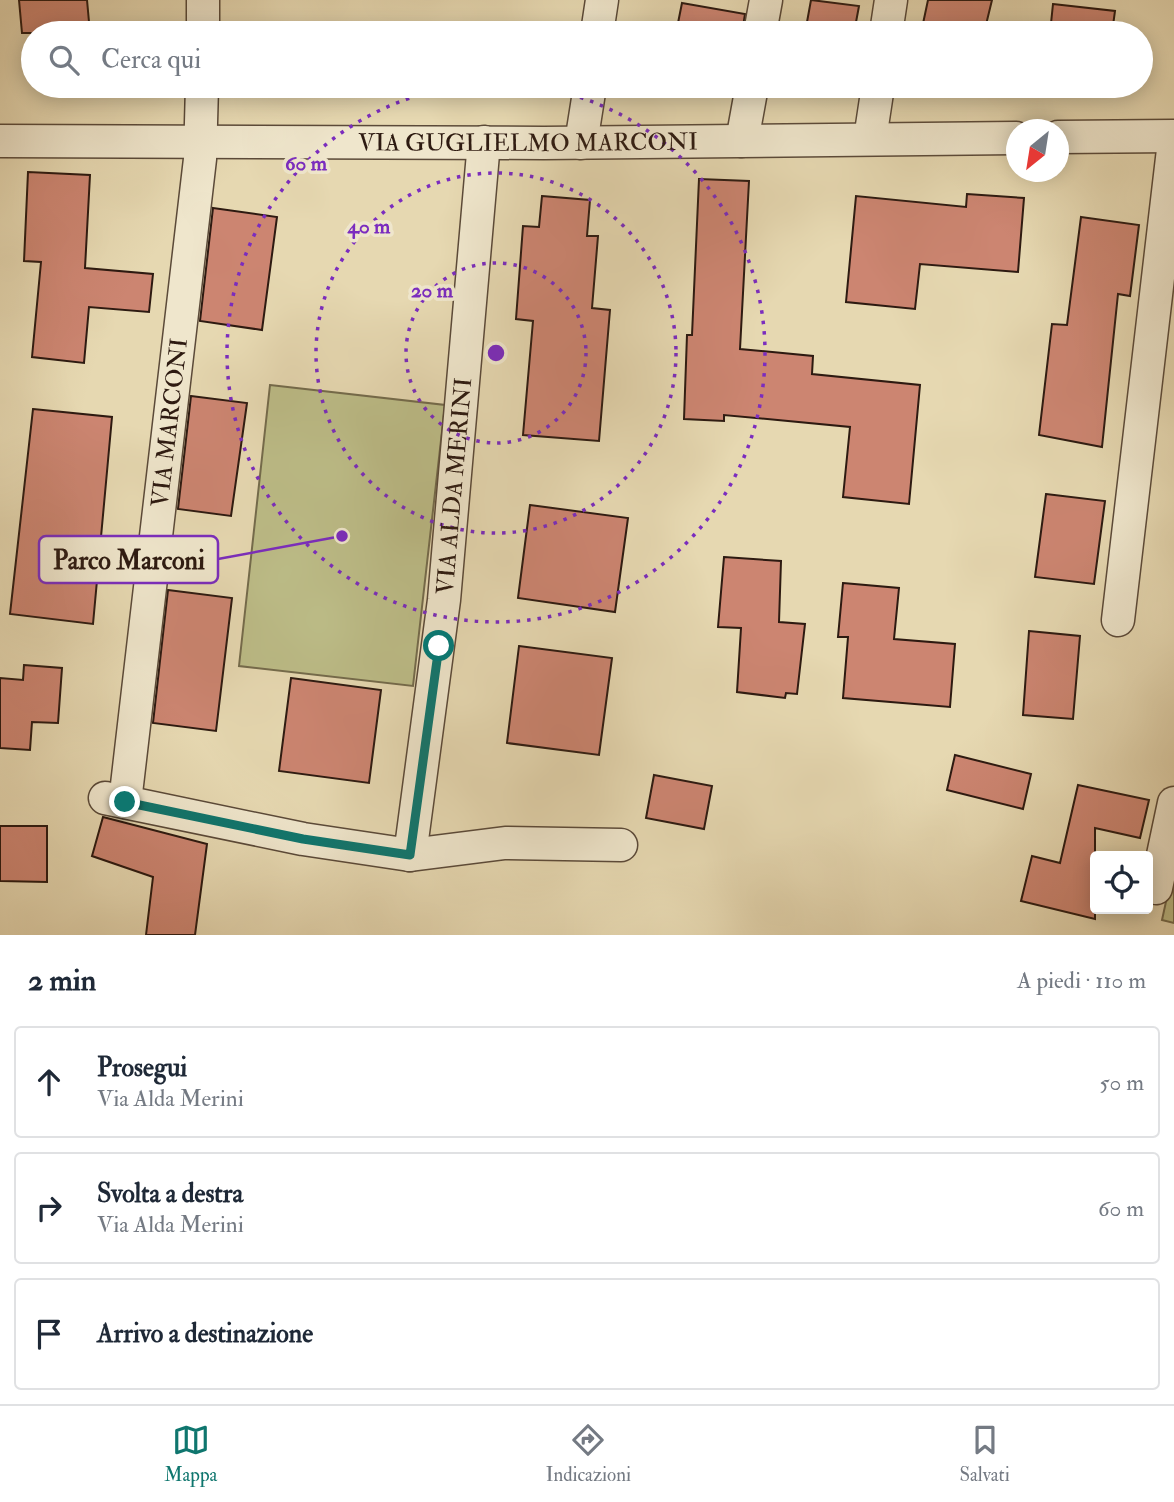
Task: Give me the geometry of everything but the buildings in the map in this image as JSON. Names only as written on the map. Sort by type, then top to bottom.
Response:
[{"type":"street","points":[[203,21],[204,0]]},
{"type":"street","points":[[599,21],[602,0]]},
{"type":"street","points":[[762,21],[766,0]]},
{"type":"street","points":[[888,21],[891,0]]},
{"type":"street","name":"VIA MARCONI","points":[[202,98],[201,142],[115,800],[303,839],[410,855]]},
{"type":"street","points":[[581,143],[588,98]]},
{"type":"street","points":[[742,141],[750,98]]},
{"type":"street","points":[[870,139],[876,98]]},
{"type":"street","points":[[1069,137],[1174,139],[1118,620]]},
{"type":"street","name":"VIA GUGLIELMO MARCONI","points":[[0,141],[581,143],[1006,138]]},
{"type":"street","name":"VIA ALDA MERINI","points":[[410,855],[444,600],[484,142]]},
{"type":"street","points":[[1156,888],[1174,803]]},
{"type":"street","points":[[410,855],[505,843],[621,845]]},
{"type":"green space","points":[[270,385],[445,405],[413,686],[239,666]]},
{"type":"green space","points":[[1174,865],[1174,923],[1162,920]]},
{"type":"place","name":"Parco Marconi","points":[[342,536]]},
{"type":"route","points":[[125,802],[303,839],[410,855],[439,646]]}]
